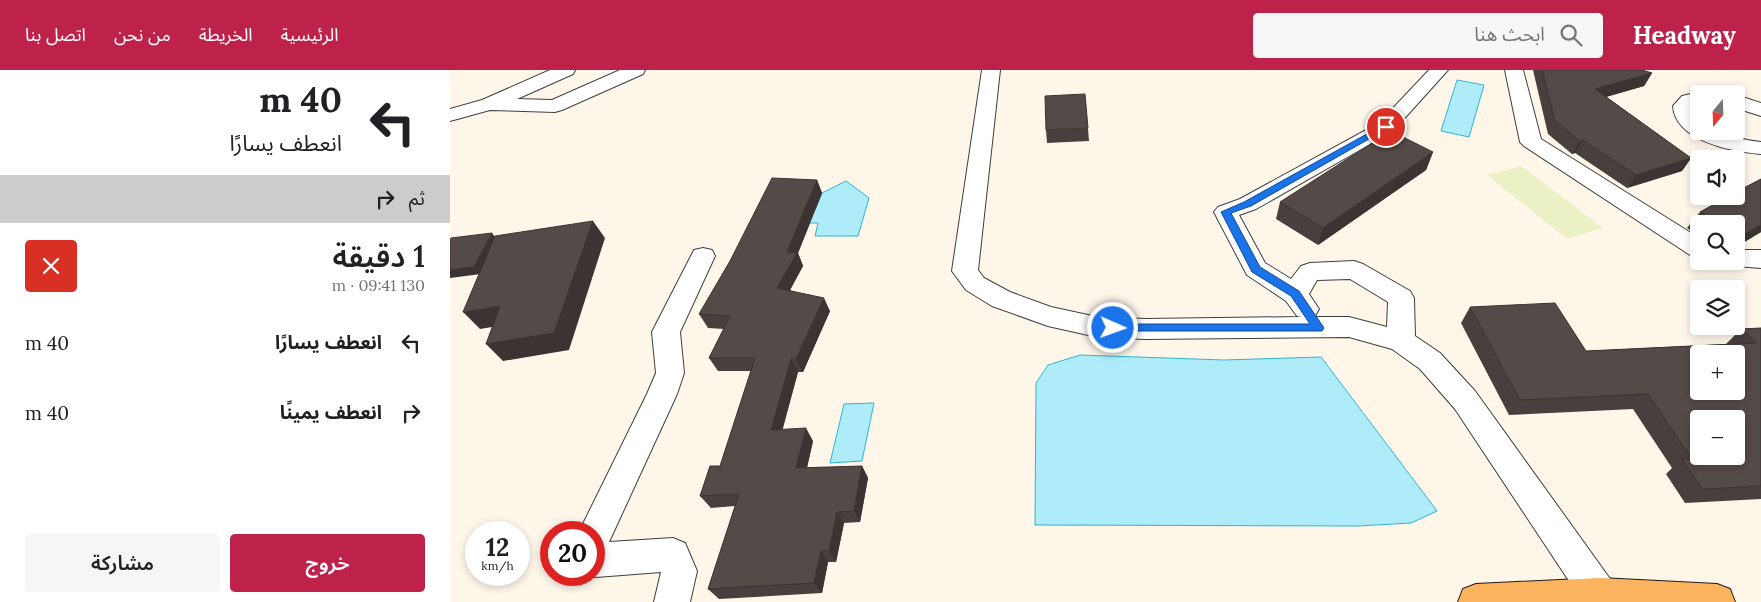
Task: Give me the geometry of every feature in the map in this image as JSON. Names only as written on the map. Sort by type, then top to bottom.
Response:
[{"type":"main road","points":[[1476,602],[1600,596],[1717,602]]},
{"type":"street","points":[[450,115],[489,104],[566,70]]},
{"type":"street","points":[[489,104],[555,106],[636,70]]},
{"type":"street","points":[[991,70],[965,271],[975,284],[1001,299],[1048,316],[1097,328],[1349,327],[1400,341],[1430,361],[1465,400],[1600,596]]},
{"type":"street","points":[[1318,328],[1295,294],[1256,269],[1226,212],[1248,204],[1386,127],[1439,70]]},
{"type":"street","points":[[1514,70],[1531,142],[1690,243]]},
{"type":"street","points":[[1690,100],[1683,106],[1683,114],[1690,124]]},
{"type":"street","points":[[1745,104],[1761,110]]},
{"type":"street","points":[[1718,140],[1736,145],[1761,148]]},
{"type":"street","points":[[602,521],[662,394],[670,373],[666,332],[703,256]]},
{"type":"street","points":[[1745,258],[1761,259]]},
{"type":"street","points":[[1295,294],[1310,272],[1354,270],[1400,298],[1400,341]]},
{"type":"street","points":[[605,559],[673,555],[679,572],[672,602]]},
{"type":"green space","points":[[1521,166],[1603,228],[1567,239],[1487,175]]},
{"type":"water","points":[[1457,80],[1484,85],[1469,137],[1441,131]]},
{"type":"water","points":[[846,181],[869,198],[858,236],[815,236],[818,223],[789,223],[815,210],[822,193]]},
{"type":"water","points":[[1080,355],[1224,360],[1321,357],[1437,511],[1411,523],[1358,526],[1035,525],[1036,383],[1048,365]]},
{"type":"water","points":[[874,403],[862,461],[830,463],[844,404]]},
{"type":"building","points":[[1542,70],[1642,70],[1652,73],[1595,89],[1690,158],[1636,175],[1583,140],[1580,141],[1555,121]]},
{"type":"building","points":[[1085,94],[1088,128],[1046,130],[1045,96]]},
{"type":"building","points":[[1391,131],[1433,152],[1323,228],[1280,202]]},
{"type":"building","points":[[772,178],[817,180],[787,252],[797,253],[777,288],[824,298],[796,359],[791,359],[771,430],[806,428],[796,468],[862,466],[854,511],[837,512],[829,551],[821,551],[814,583],[708,589],[739,494],[700,496],[710,466],[720,466],[755,358],[709,358],[730,316],[699,314],[730,261]]},
{"type":"building","points":[[1761,179],[1761,225],[1745,234],[1745,215],[1705,215],[1700,212],[1713,205],[1745,205],[1745,187]]},
{"type":"building","points":[[593,221],[554,333],[486,344],[500,306],[463,312],[495,236]]},
{"type":"building","points":[[492,233],[474,267],[450,270],[451,238]]},
{"type":"building","points":[[1555,303],[1586,351],[1690,346],[1690,400],[1745,400],[1745,345],[1714,345],[1757,343],[1745,332],[1745,329],[1761,328],[1761,486],[1703,489],[1682,460],[1690,459],[1690,465],[1745,465],[1745,410],[1690,410],[1690,456],[1648,394],[1520,400],[1470,307]]},
{"type":"route","points":[[1113,328],[1318,328],[1295,294],[1256,269],[1226,212],[1248,204],[1386,127]]}]
